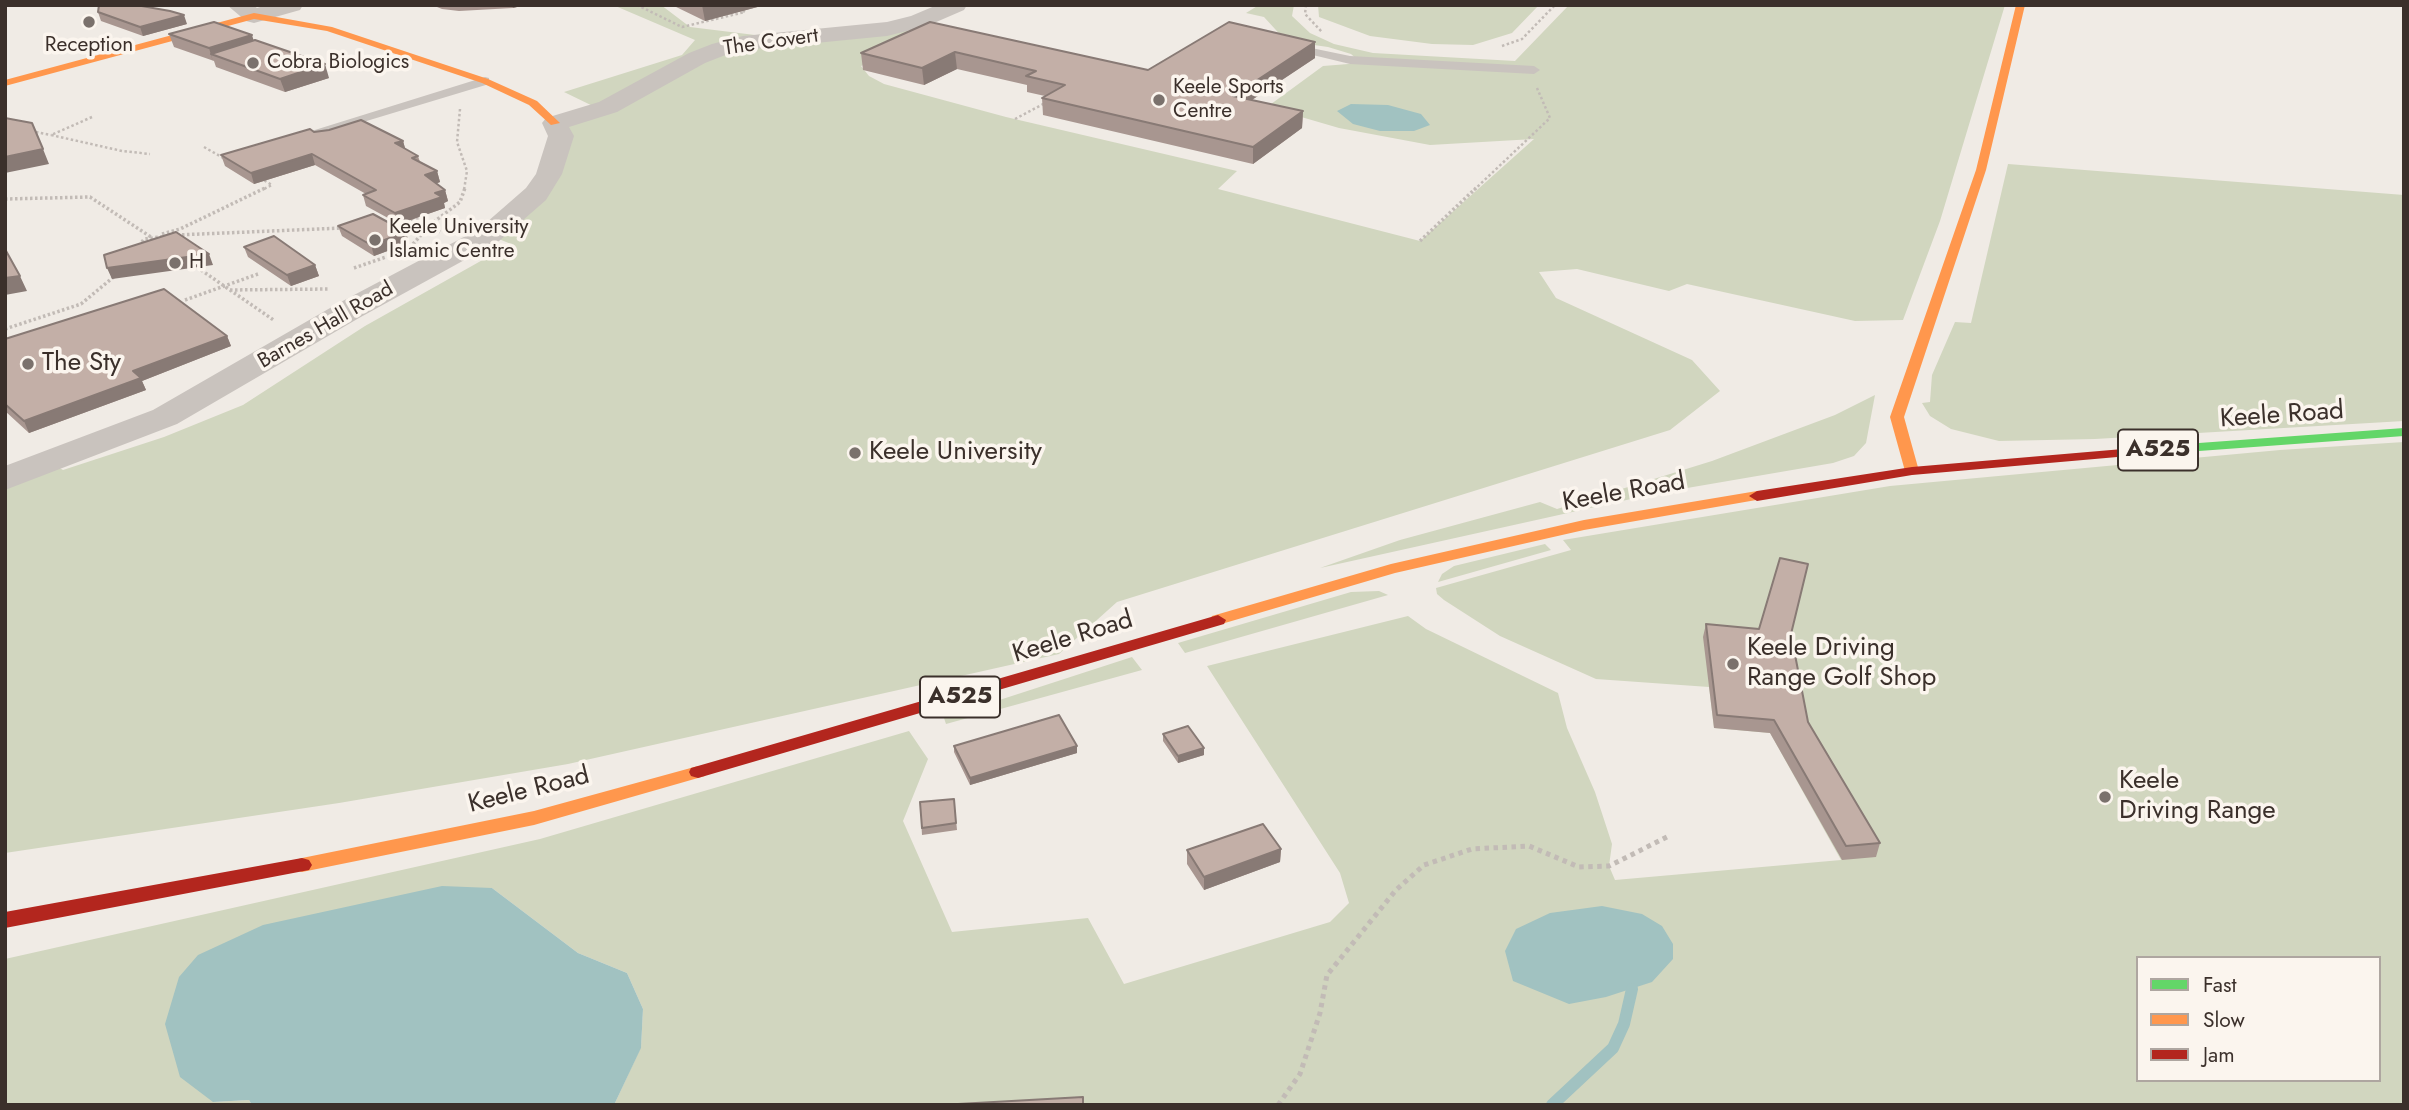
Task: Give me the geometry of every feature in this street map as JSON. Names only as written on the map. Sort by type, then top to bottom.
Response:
[{"type":"street","points":[[5,83],[123,50],[246,11],[292,5]]},
{"type":"street","name":"The Covert","points":[[555,123],[601,110],[697,58],[743,43],[920,27],[956,5]]},
{"type":"street","points":[[1912,471],[1897,417],[1981,170],[2021,5]]},
{"type":"street","points":[[246,11],[329,29],[485,81],[533,103],[555,123]]},
{"type":"street","name":"Barnes Hall Road","points":[[5,479],[165,417],[503,225],[536,194],[549,174],[561,135],[555,123]]},
{"type":"street","name":"Keele Road","points":[[5,920],[177,890],[534,818],[877,722],[1391,569],[1597,522],[1912,471],[2404,432]]},
{"type":"lane","points":[[97,42],[123,50]]},
{"type":"lane","points":[[1283,43],[1280,44],[1350,60],[1506,64],[1534,69]]},
{"type":"lane","points":[[283,141],[485,81]]},
{"type":"path","points":[[637,5],[682,27],[745,12],[734,5]]},
{"type":"path","points":[[1306,5],[1305,14],[1311,23],[1331,37]]},
{"type":"path","points":[[1494,48],[1522,39],[1555,5]]},
{"type":"path","points":[[1420,241],[1550,118],[1538,94],[1534,69]]},
{"type":"path","points":[[435,265],[410,249],[430,225],[460,202],[467,182],[467,171],[457,142],[464,94],[461,88]]},
{"type":"path","points":[[1015,119],[1048,101]]},
{"type":"path","points":[[51,135],[92,117]]},
{"type":"path","points":[[28,130],[122,151],[150,154]]},
{"type":"path","points":[[204,147],[227,160]]},
{"type":"path","points":[[134,252],[145,239],[180,229],[272,185],[250,172]]},
{"type":"path","points":[[5,199],[90,197],[152,238]]},
{"type":"path","points":[[394,221],[420,220],[453,240],[473,244]]},
{"type":"path","points":[[145,239],[197,232],[344,228]]},
{"type":"path","points":[[354,268],[388,256]]},
{"type":"path","points":[[5,328],[81,304],[120,270]]},
{"type":"path","points":[[201,270],[302,339]]},
{"type":"path","points":[[185,300],[258,274]]},
{"type":"path","points":[[230,290],[276,287],[338,289]]},
{"type":"path","points":[[1278,1105],[1300,1074],[1320,1013],[1327,975],[1396,890],[1424,865],[1472,849],[1529,846],[1579,867],[1609,866],[1669,836]]},
{"type":"green space","name":"Keele University","points":[[613,5],[661,5],[690,27],[755,35],[888,27],[938,38],[861,66],[869,76],[884,84],[1006,117],[1237,171],[1218,189],[1420,241],[1534,139],[1430,145],[1339,128],[1267,107],[1323,66],[1361,63],[1351,54],[1328,47],[1286,41],[1264,17],[1246,13],[1259,5],[1294,5],[1292,16],[1310,33],[1334,44],[1373,53],[1515,61],[1569,5],[2005,5],[1940,221],[1903,320],[1855,321],[1687,284],[1669,291],[1577,269],[1539,272],[1556,298],[1692,360],[1720,391],[1670,430],[1117,602],[1059,654],[568,764],[339,803],[5,853],[5,468],[49,462],[63,470],[164,437],[243,405],[365,326],[511,244],[489,235],[536,194],[555,123],[599,109],[564,92],[682,55],[695,40]]},
{"type":"green space","points":[[1318,5],[1539,5],[1512,33],[1473,45],[1432,44],[1370,36],[1319,17]]},
{"type":"green space","points":[[2008,164],[2404,195],[2404,421],[2095,439],[1999,441],[1951,429],[1930,416],[1922,403],[1930,402],[1932,375],[1955,322],[1971,323]]},
{"type":"green space","points":[[1875,395],[1866,443],[1854,456],[1833,463],[1658,493],[1320,568],[1400,540],[1540,502],[1557,509],[1712,461],[1835,415]]},
{"type":"green space","points":[[2404,442],[2404,1105],[614,1105],[641,1047],[643,1009],[627,973],[578,953],[492,888],[213,1102],[249,1100],[252,1105],[5,1105],[5,959],[540,839],[909,731],[928,759],[903,821],[952,932],[1088,918],[1124,984],[1330,922],[1349,903],[1340,873],[1207,666],[1408,616],[1426,629],[1558,693],[1567,728],[1595,792],[1612,844],[1609,866],[1615,880],[1841,860],[1770,733],[1714,728],[1709,687],[1596,679],[1500,636],[1444,600],[1437,594],[1436,588],[1571,550],[1563,540],[1890,486],[2280,450]]},
{"type":"green space","points":[[1545,544],[1551,550],[1438,582],[1442,574],[1454,566]]},
{"type":"green space","points":[[1379,591],[1388,595],[1185,653],[1178,643],[1351,592]]},
{"type":"green space","points":[[1132,657],[1142,670],[946,724],[944,718]]},
{"type":"water","points":[[1351,104],[1388,105],[1421,114],[1430,125],[1414,131],[1380,131],[1353,124],[1337,111]]},
{"type":"water","points":[[442,886],[492,888],[578,953],[627,973],[643,1009],[641,1048],[614,1105],[252,1105],[249,1100],[213,1102],[180,1077],[165,1024],[179,977],[198,955],[263,925]]},
{"type":"water","points":[[1602,906],[1642,914],[1662,926],[1673,944],[1673,959],[1652,982],[1606,997],[1569,1004],[1513,981],[1505,951],[1516,929],[1550,913]]},
{"type":"building","points":[[99,5],[136,5],[184,15],[140,27],[98,12]]},
{"type":"building","points":[[214,22],[252,35],[209,48],[169,34]]},
{"type":"building","points":[[930,22],[1148,70],[1229,22],[1315,42],[1233,96],[1303,111],[1253,147],[1042,98],[1065,85],[1026,76],[1036,71],[955,52],[922,68],[861,53]]},
{"type":"building","points":[[255,40],[325,64],[280,79],[211,54]]},
{"type":"building","points":[[5,118],[32,123],[43,149],[5,157]]},
{"type":"building","points":[[361,120],[403,141],[395,143],[418,156],[412,158],[437,171],[425,175],[445,190],[435,193],[442,197],[395,213],[363,195],[376,190],[312,154],[251,173],[221,155],[310,129],[314,132],[329,130]]},
{"type":"building","points":[[373,214],[406,232],[371,245],[338,226]]},
{"type":"building","points":[[176,232],[209,254],[107,268],[104,255]]},
{"type":"building","points":[[274,236],[315,265],[287,275],[244,247]]},
{"type":"building","points":[[5,249],[20,276],[5,278]]},
{"type":"building","points":[[164,289],[227,336],[133,371],[141,378],[24,421],[5,404],[5,339]]},
{"type":"building","points":[[1780,558],[1808,564],[1791,634],[1808,722],[1880,843],[1846,846],[1774,720],[1717,715],[1706,624],[1759,629]]},
{"type":"building","points":[[1059,715],[1077,746],[970,778],[954,746]]},
{"type":"building","points":[[1188,726],[1204,748],[1178,756],[1163,734]]},
{"type":"building","points":[[954,799],[956,823],[922,828],[920,802]]},
{"type":"building","points":[[1263,824],[1281,849],[1204,877],[1187,850]]},
{"type":"building","points":[[1083,1097],[1083,1105],[958,1105],[958,1104]]},
{"type":"waterway","points":[[1552,1105],[1613,1048],[1624,1024],[1632,989]]},
{"type":"traffic: fast","points":[[2158,450],[2404,432]]},
{"type":"traffic: slow","points":[[1912,471],[1897,417],[1981,170],[2021,5]]},
{"type":"traffic: slow","points":[[5,83],[254,16],[329,29],[485,81],[533,103],[555,123]]},
{"type":"traffic: slow","points":[[1218,620],[1391,569],[1584,525],[1757,496]]},
{"type":"traffic: slow","points":[[302,865],[534,818],[698,772]]},
{"type":"traffic: jam","points":[[1757,496],[1912,471],[2158,450]]},
{"type":"traffic: jam","points":[[698,772],[1218,620]]},
{"type":"traffic: jam","points":[[5,920],[302,865]]},
{"type":"place","name":"Reception","points":[[89,22]]},
{"type":"place","name":"Cobra Biologics","points":[[253,63]]},
{"type":"place","name":"Keele Sports Centre","points":[[1159,100]]},
{"type":"place","name":"Keele University Islamic Centre","points":[[375,240]]},
{"type":"place","name":"H","points":[[175,263]]},
{"type":"place","name":"The Sty","points":[[28,364]]},
{"type":"place","name":"Keele University","points":[[855,453]]},
{"type":"place","name":"Keele Driving Range Golf Shop","points":[[1733,664]]},
{"type":"place","name":"Keele Driving Range","points":[[2105,797]]}]
